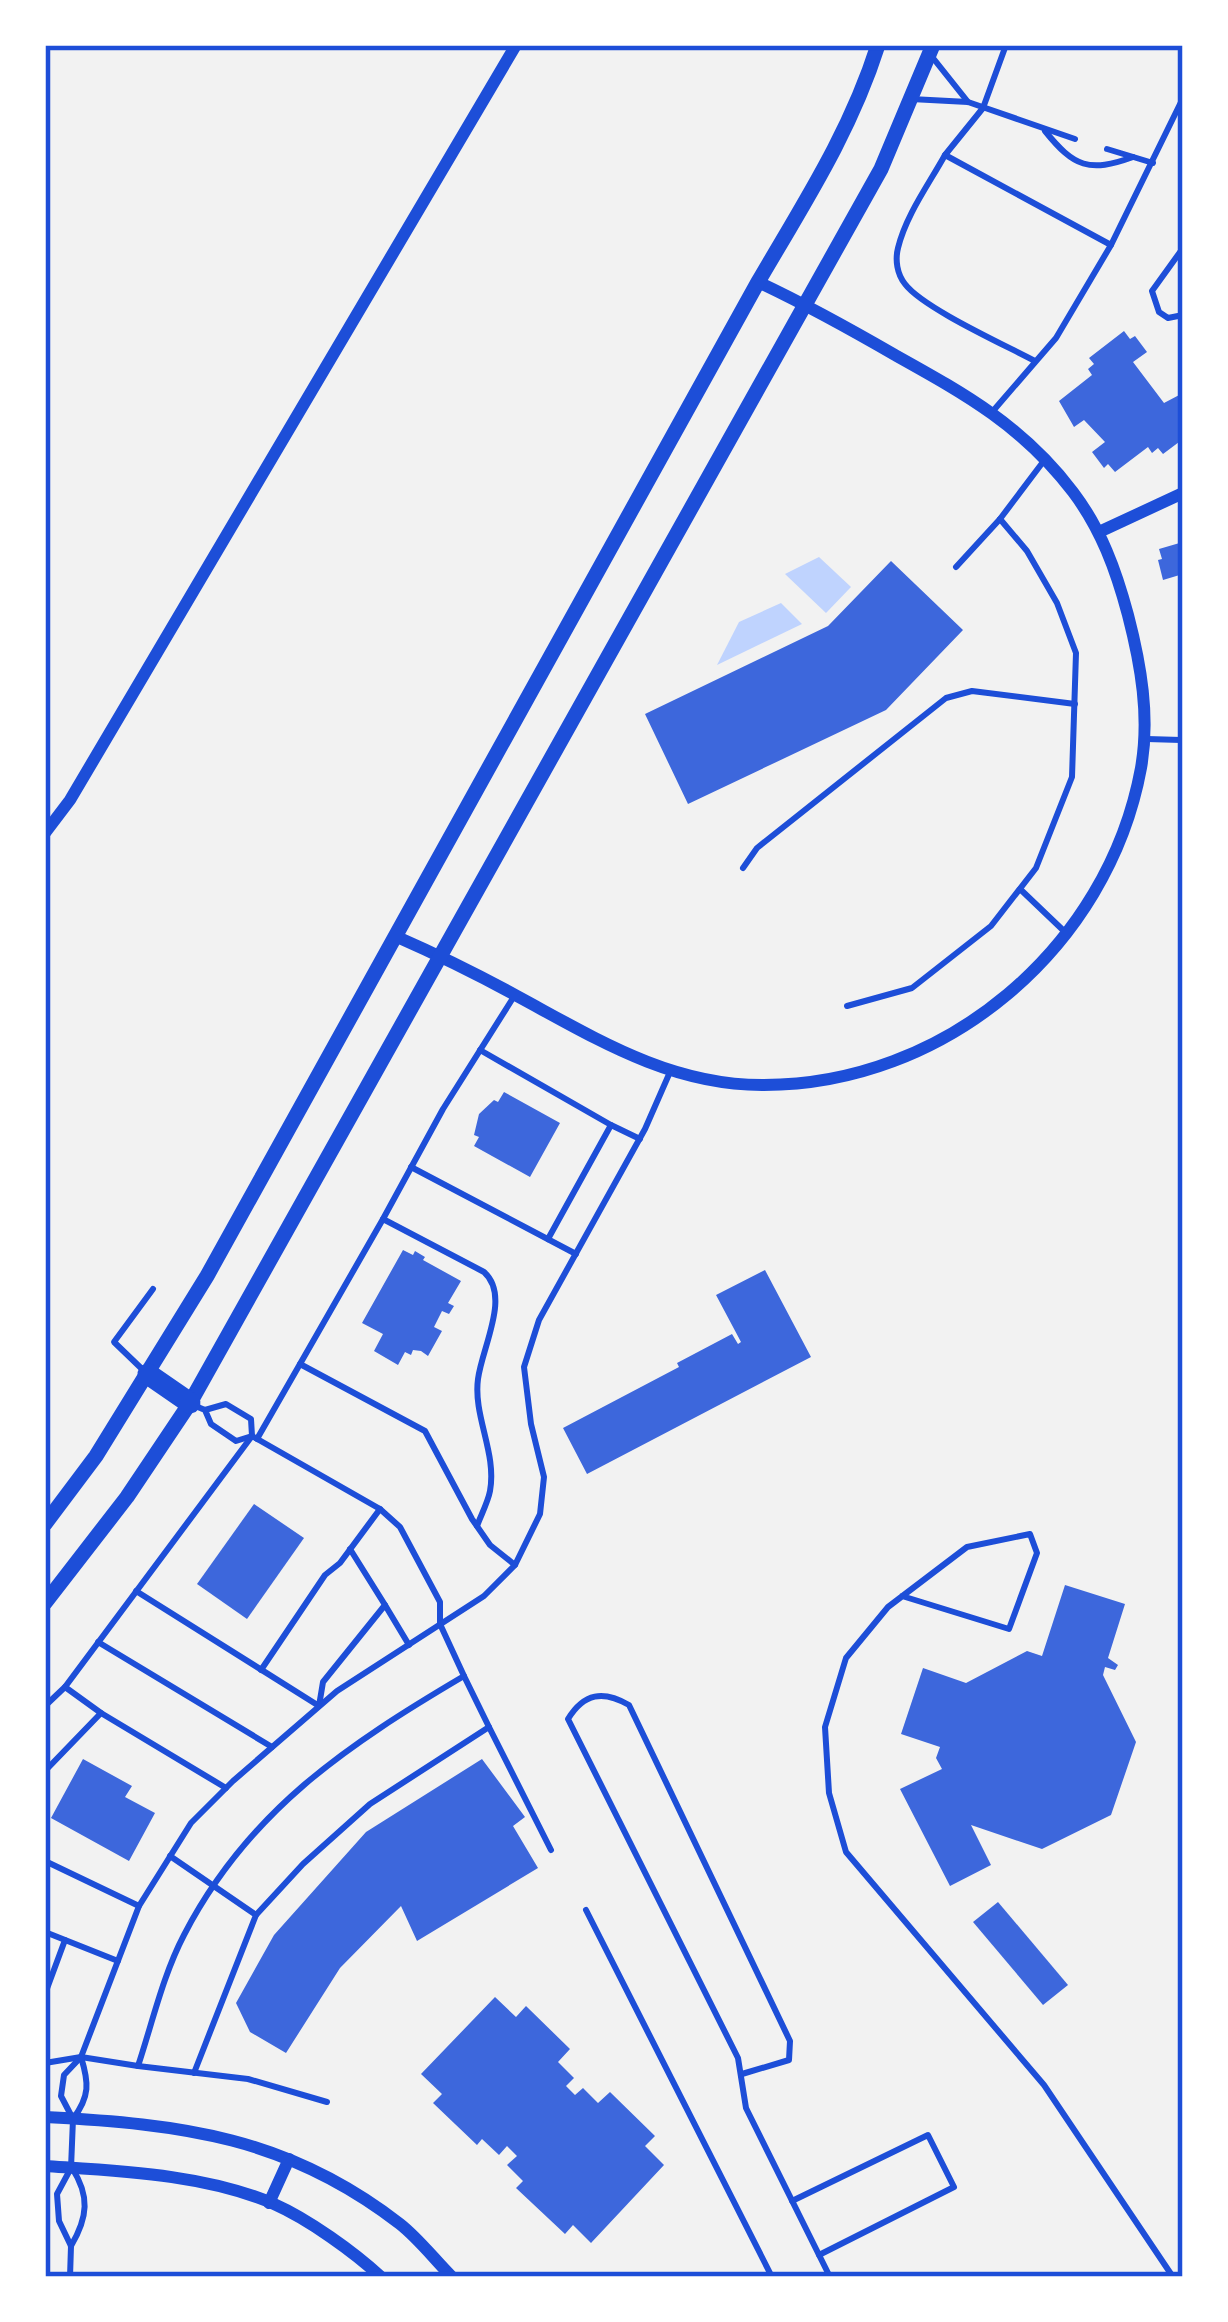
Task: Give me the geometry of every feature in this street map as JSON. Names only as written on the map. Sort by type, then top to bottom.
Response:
[{"type":"main road","points":[[148,1374],[198,1407]]},
{"type":"street","points":[[45,833],[70,800],[516,45]]},
{"type":"street","points":[[45,1524],[96,1456],[207,1276],[758,282],[817,188],[865,85],[878,45]]},
{"type":"street","points":[[45,1603],[198,1407],[440,956],[881,169],[931,49]]},
{"type":"street","points":[[395,936],[603,1044],[670,1072],[761,1085],[820,1081],[872,1070],[956,1032],[996,1005],[1031,976],[1100,882],[1126,826],[1144,739],[1138,656],[1121,588],[1099,532],[1045,459],[993,411],[758,282]]},
{"type":"street","points":[[1099,532],[1183,493]]},
{"type":"street","points":[[45,2117],[175,2126],[260,2145],[332,2179],[403,2226],[452,2277]]},
{"type":"street","points":[[269,2203],[289,2159]]},
{"type":"street","points":[[45,2166],[195,2182],[269,2203],[363,2260],[381,2277]]},
{"type":"lane","points":[[1006,45],[983,108],[945,154],[911,217],[898,249],[897,266],[905,285],[925,299],[1035,361]]},
{"type":"lane","points":[[931,49],[968,102]]},
{"type":"lane","points":[[993,411],[1056,338],[1111,245],[1183,98]]},
{"type":"lane","points":[[910,99],[968,102],[1075,139]]},
{"type":"lane","points":[[1043,128],[1066,157],[1100,169],[1133,157]]},
{"type":"lane","points":[[1107,149],[1153,164]]},
{"type":"lane","points":[[945,154],[1111,245]]},
{"type":"lane","points":[[1183,248],[1152,291],[1159,312],[1168,318],[1183,315]]},
{"type":"lane","points":[[956,567],[1045,459]]},
{"type":"lane","points":[[847,1006],[911,988],[991,926],[1036,868],[1072,777],[1076,653],[1057,603],[1027,551],[1000,519]]},
{"type":"lane","points":[[743,868],[757,848],[946,698],[972,691],[1075,704]]},
{"type":"lane","points":[[1183,711],[1183,765]]},
{"type":"lane","points":[[1144,739],[1181,740]]},
{"type":"lane","points":[[1020,889],[1066,933]]},
{"type":"lane","points":[[45,1706],[65,1687],[254,1438],[515,995]]},
{"type":"lane","points":[[480,1051],[640,1138]]},
{"type":"lane","points":[[70,2277],[71,2246],[59,2221],[57,2194],[71,2168],[73,2119],[61,2096],[64,2075],[81,2056],[139,1906],[191,1823],[226,1788],[319,1706],[484,1596],[515,1565],[539,1514],[544,1477],[524,1367],[538,1320],[640,1138],[670,1072]]},
{"type":"lane","points":[[548,1239],[611,1125]]},
{"type":"lane","points":[[411,1167],[576,1254]]},
{"type":"lane","points":[[383,1220],[494,1281],[497,1299],[481,1353],[475,1397],[491,1489],[477,1526]]},
{"type":"lane","points":[[148,1374],[114,1342],[153,1289]]},
{"type":"lane","points":[[300,1364],[425,1431],[477,1526],[490,1545],[515,1565]]},
{"type":"lane","points":[[198,1407],[226,1404],[250,1419],[254,1438]]},
{"type":"lane","points":[[198,1407],[211,1424],[236,1441],[254,1438],[380,1509],[400,1527],[440,1602],[440,1624],[464,1676],[551,1850]]},
{"type":"lane","points":[[261,1670],[325,1575],[380,1509]]},
{"type":"lane","points":[[902,1596],[1009,1629],[1037,1553],[1030,1534],[967,1547],[902,1596],[888,1607],[845,1658],[825,1727],[829,1793],[846,1852],[1044,2085],[1173,2277]]},
{"type":"lane","points":[[350,1549],[409,1645]]},
{"type":"lane","points":[[136,1591],[319,1706]]},
{"type":"lane","points":[[319,1706],[323,1682],[385,1605]]},
{"type":"lane","points":[[98,1642],[272,1747]]},
{"type":"lane","points":[[138,2066],[182,1938],[234,1853],[323,1766],[464,1676]]},
{"type":"lane","points":[[65,1687],[226,1788]]},
{"type":"lane","points":[[742,2074],[789,2060],[790,2041],[628,1705],[610,1694],[592,1698],[576,1706],[568,1719],[738,2058],[746,2108],[830,2277]]},
{"type":"lane","points":[[45,1771],[101,1713]]},
{"type":"lane","points":[[194,2073],[256,1915],[303,1864],[370,1804],[489,1727]]},
{"type":"lane","points":[[170,1856],[256,1915]]},
{"type":"lane","points":[[45,1862],[139,1906]]},
{"type":"lane","points":[[586,1910],[772,2277]]},
{"type":"lane","points":[[45,1932],[118,1961]]},
{"type":"lane","points":[[45,1994],[65,1940]]},
{"type":"lane","points":[[73,2119],[87,2100],[89,2081],[81,2056]]},
{"type":"lane","points":[[45,2063],[81,2056],[287,2087],[327,2102]]},
{"type":"lane","points":[[792,2201],[928,2135],[955,2187],[819,2255]]},
{"type":"lane","points":[[71,2168],[87,2191],[84,2225],[71,2246]]},
{"type":"water","points":[[819,557],[851,587],[826,613],[785,574]]},
{"type":"water","points":[[781,603],[802,624],[717,665],[739,622]]},
{"type":"building","points":[[1124,331],[1130,339],[1135,336],[1147,352],[1133,362],[1164,403],[1183,393],[1183,439],[1163,454],[1158,448],[1152,453],[1148,447],[1115,472],[1108,464],[1104,468],[1092,452],[1105,442],[1084,420],[1074,427],[1059,401],[1092,375],[1088,369],[1094,364],[1089,358]]},
{"type":"building","points":[[1183,542],[1183,574],[1163,580],[1159,549]]},
{"type":"building","points":[[891,561],[963,630],[886,710],[688,804],[645,714],[828,626]]},
{"type":"building","points":[[504,1092],[560,1123],[530,1177],[474,1146],[479,1114]]},
{"type":"building","points":[[403,1250],[413,1255],[415,1251],[461,1281],[448,1303],[454,1306],[449,1314],[442,1311],[434,1327],[442,1331],[428,1356],[421,1351],[405,1352],[398,1365],[374,1351],[383,1334],[362,1323]]},
{"type":"building","points":[[765,1270],[811,1357],[587,1474],[563,1428],[732,1334],[741,1342],[716,1295]]},
{"type":"building","points":[[254,1504],[304,1538],[247,1619],[197,1584]]},
{"type":"building","points":[[1065,1585],[1125,1604],[1108,1658],[1118,1665],[1115,1670],[1105,1667],[1103,1675],[1136,1742],[1111,1815],[1042,1849],[971,1825],[991,1865],[950,1886],[900,1789],[942,1769],[936,1758],[940,1747],[901,1734],[923,1668],[966,1683],[1027,1651],[1042,1656]]},
{"type":"building","points":[[83,1759],[132,1786],[125,1797],[155,1813],[129,1861],[51,1818]]},
{"type":"building","points":[[482,1759],[525,1817],[513,1826],[538,1868],[417,1941],[401,1906],[340,1968],[286,2053],[250,2032],[236,2003],[274,1935],[366,1832]]},
{"type":"building","points":[[998,1902],[1068,1985],[1043,2005],[973,1922]]},
{"type":"building","points":[[495,1997],[516,2017],[526,2006],[570,2049],[558,2062],[574,2078],[566,2086],[575,2095],[583,2088],[598,2103],[610,2092],[655,2136],[645,2146],[664,2165],[591,2243],[573,2225],[565,2234],[516,2188],[523,2181],[507,2165],[517,2156],[507,2146],[499,2155],[482,2139],[477,2145],[433,2103],[442,2094],[421,2074]]}]
